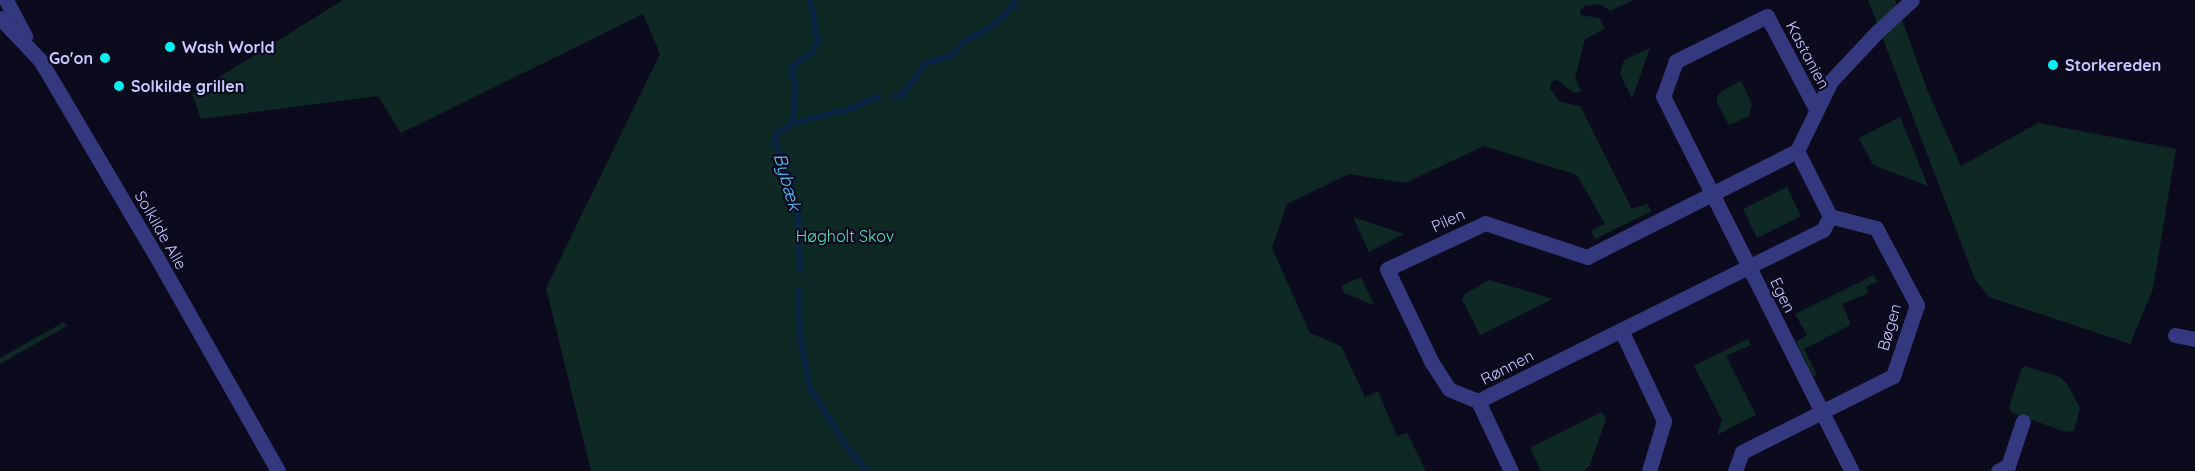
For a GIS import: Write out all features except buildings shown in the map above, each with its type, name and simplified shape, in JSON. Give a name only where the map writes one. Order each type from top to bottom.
[{"type":"street","points":[[6,0],[34,52]]},
{"type":"street","points":[[1816,109],[1831,81],[1877,32],[1912,0]]},
{"type":"street","name":"Kastanien","points":[[1711,194],[1663,96],[1676,61],[1767,16],[1816,109],[1797,150]]},
{"type":"street","name":"Solkilde Alle","points":[[0,18],[34,52],[156,256],[278,471]]},
{"type":"street","points":[[1711,194],[1797,150],[1830,216],[1823,230],[1749,267]]},
{"type":"street","name":"Egen","points":[[1711,194],[1851,471]]},
{"type":"street","name":"Pilen","points":[[1478,401],[1449,389],[1432,363],[1387,269],[1485,223],[1587,257],[1711,194]]},
{"type":"street","name":"Bøgen","points":[[1821,413],[1893,376],[1917,305],[1876,228],[1830,216]]},
{"type":"street","name":"Rønnen","points":[[1511,471],[1478,401],[1749,267]]},
{"type":"street","points":[[1621,330],[1665,421],[1648,471]]},
{"type":"street","points":[[2175,335],[2195,339]]},
{"type":"street","points":[[1735,471],[1742,452],[1821,413]]},
{"type":"street","points":[[1998,471],[2008,466],[2023,422]]},
{"type":"green space","name":"Høgholt Skov","points":[[343,0],[1634,0],[1610,11],[1600,4],[1585,6],[1581,9],[1580,15],[1600,18],[1605,29],[1585,39],[1575,78],[1581,91],[1574,93],[1557,80],[1552,81],[1550,88],[1560,102],[1580,106],[1632,209],[1647,204],[1652,211],[1595,239],[1591,231],[1605,224],[1577,175],[1484,146],[1405,183],[1349,174],[1287,204],[1272,248],[1310,333],[1341,346],[1365,397],[1378,391],[1397,436],[1407,433],[1426,471],[591,471],[546,288],[660,54],[643,14],[401,133],[378,96],[201,119],[192,94]]},
{"type":"green space","points":[[1868,0],[1895,0],[1928,92],[1961,166],[2038,123],[2176,149],[2153,289],[2130,344],[1989,297],[1975,279]]},
{"type":"green space","points":[[1650,48],[1632,99],[1620,74],[1624,60]]},
{"type":"green space","points":[[1741,81],[1752,104],[1749,116],[1729,125],[1717,103],[1717,97],[1722,91]]},
{"type":"green space","points":[[1900,117],[1928,186],[1873,165],[1859,138]]},
{"type":"green space","points":[[1787,187],[1801,216],[1757,238],[1743,209]]},
{"type":"green space","points":[[1353,217],[1404,234],[1369,252]]},
{"type":"green space","points":[[1874,275],[1877,282],[1866,287],[1869,293],[1842,304],[1850,322],[1849,326],[1804,349],[1817,375],[1813,376],[1796,342],[1807,335],[1795,314]]},
{"type":"green space","points":[[1361,277],[1374,305],[1344,293],[1341,286]]},
{"type":"green space","points":[[1489,280],[1552,299],[1480,335],[1462,299],[1465,294]]},
{"type":"green space","points":[[64,322],[67,326],[0,364],[0,358]]},
{"type":"green space","points":[[1748,339],[1751,345],[1726,356],[1756,415],[1717,435],[1722,420],[1694,366]]},
{"type":"green space","points":[[2025,366],[2060,377],[2067,384],[2080,408],[2074,431],[2065,432],[2011,412],[2009,407],[2022,368]]},
{"type":"green space","points":[[1602,412],[1606,419],[1590,465],[1584,471],[1541,471],[1530,448]]},
{"type":"waterway","points":[[793,123],[795,86],[791,68],[812,52],[818,41],[810,0]]},
{"type":"waterway","name":"Bybæk","points":[[894,96],[901,96],[926,63],[951,56],[964,42],[994,25],[1015,4],[1015,0]]},
{"type":"waterway","name":"Bybæk","points":[[800,270],[798,214],[789,175],[774,141],[777,133],[793,123],[850,109],[878,96]]},
{"type":"waterway","name":"Bybæk","points":[[798,290],[800,336],[810,389],[850,451],[866,471]]},
{"type":"place","name":"Wash World","points":[[170,47]]},
{"type":"place","name":"Go'on","points":[[105,58]]},
{"type":"place","name":"Storkereden","points":[[2053,65]]},
{"type":"place","name":"Solkilde grillen","points":[[119,86]]}]
